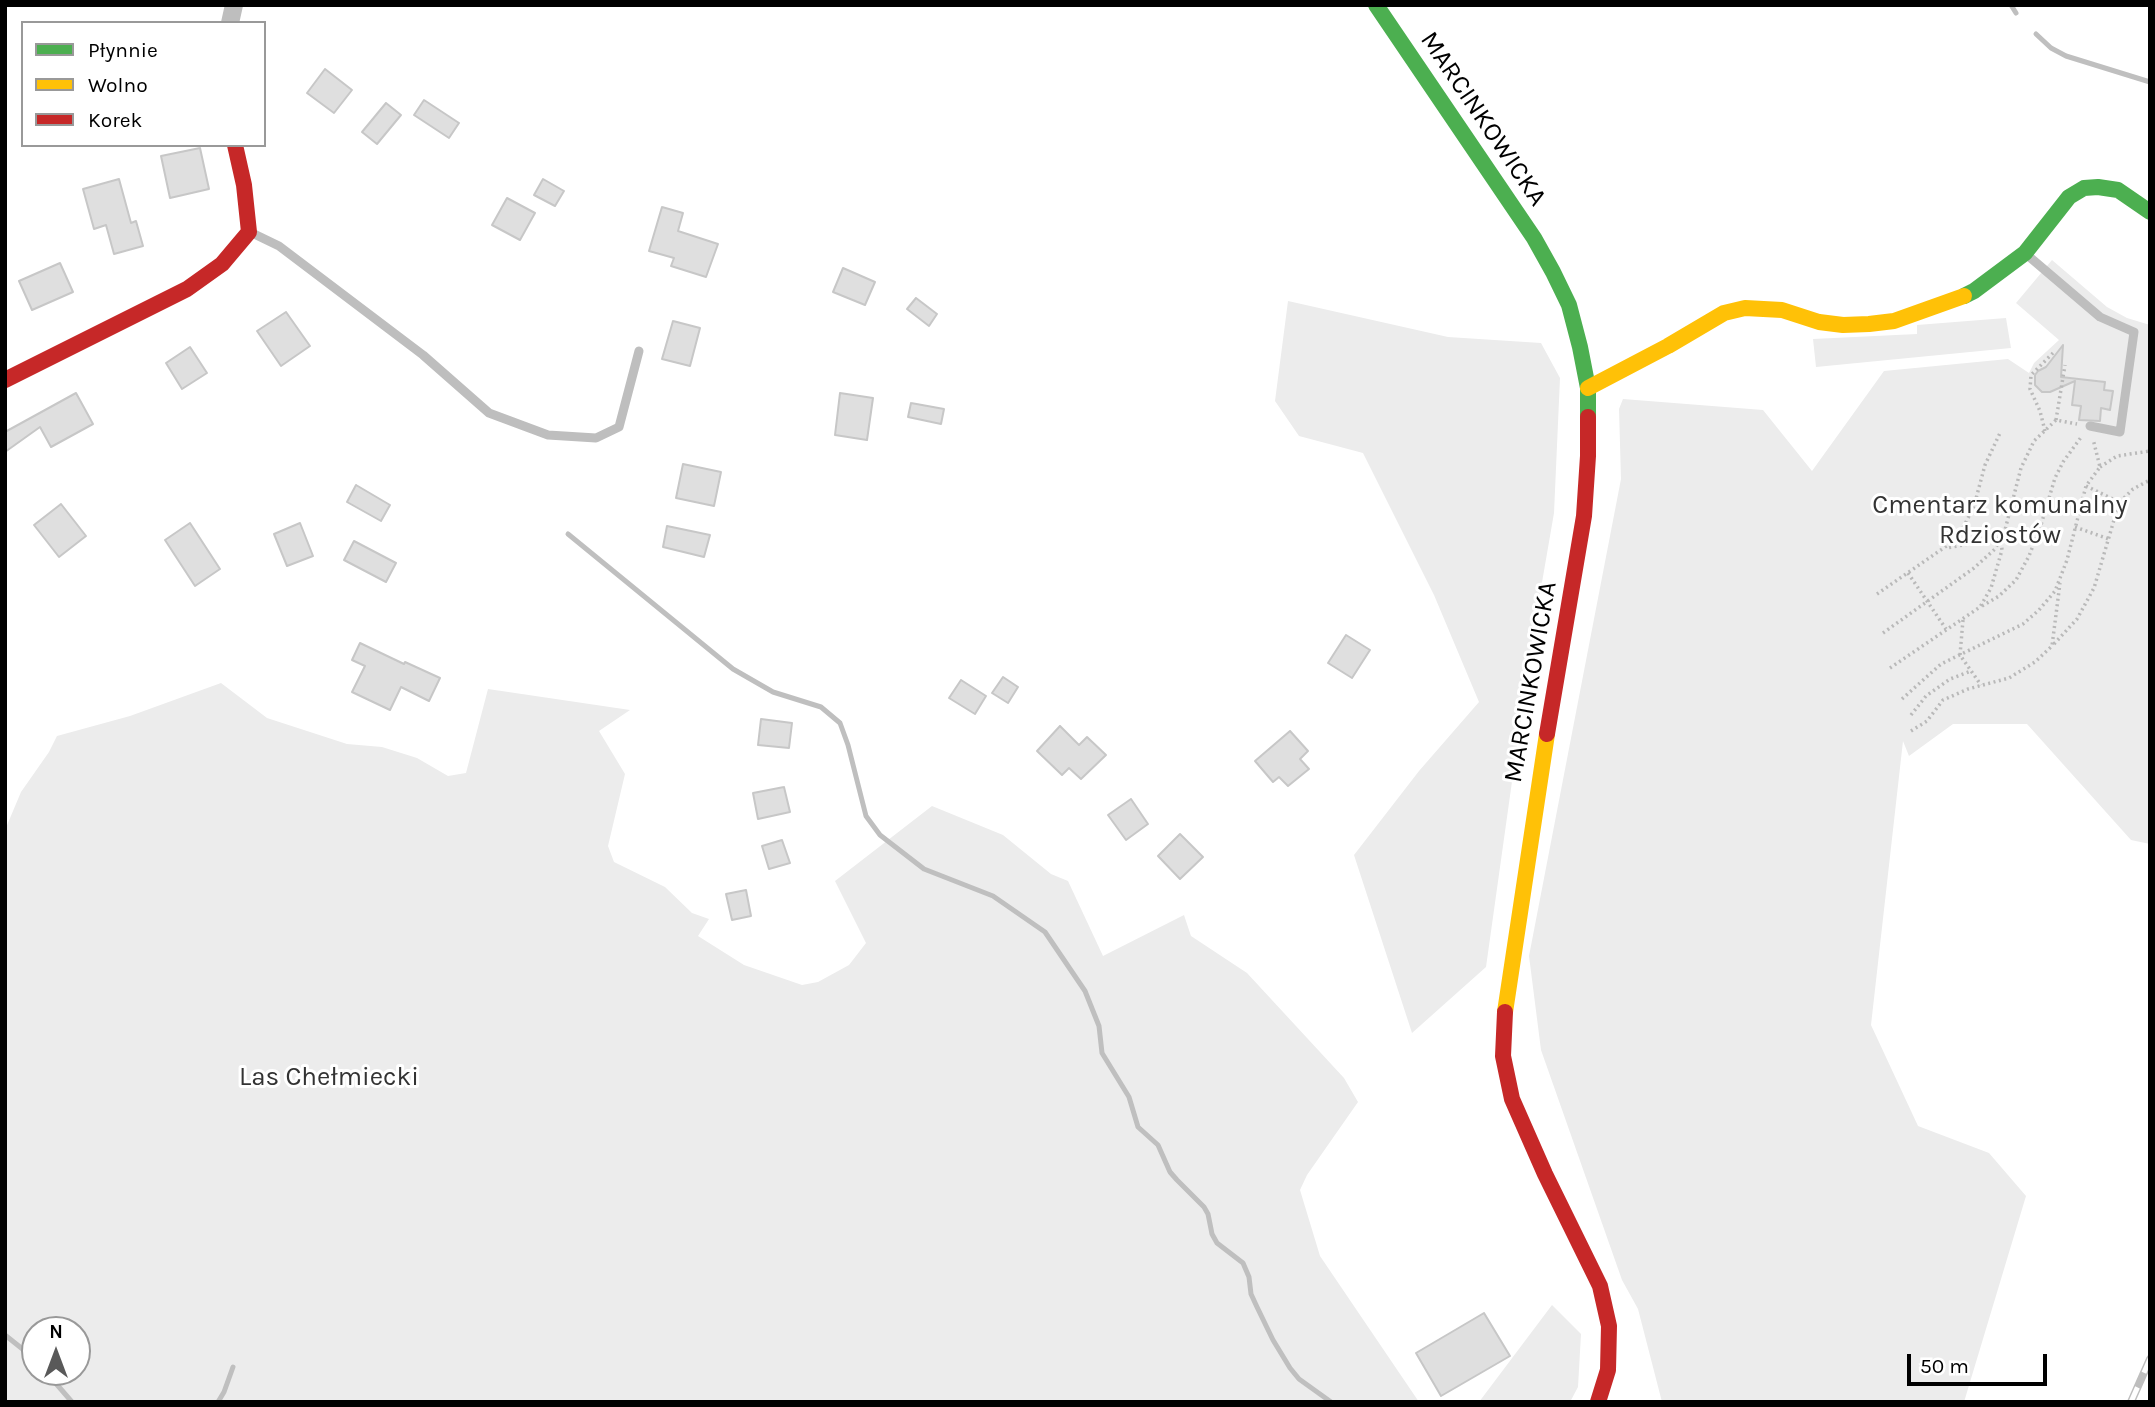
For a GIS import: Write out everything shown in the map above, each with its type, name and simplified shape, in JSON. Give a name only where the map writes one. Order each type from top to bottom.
[{"type":"street","name":"MARCINKOWICKA","points":[[1376,5],[1534,238],[1553,272],[1569,305],[1588,388],[1588,456],[1584,516],[1506,997],[1503,1056],[1511,1099],[1600,1286],[1609,1326],[1608,1370],[1598,1402]]},
{"type":"street","points":[[5,380],[187,289],[222,264],[249,232],[244,185],[235,147]]},
{"type":"street","points":[[1588,388],[1724,313],[1745,308],[1782,310],[1819,322],[1843,325],[1894,321],[1921,313],[1974,290],[2025,253],[2069,197],[2084,188],[2118,190],[2150,212]]},
{"type":"lane","points":[[249,232],[279,246],[423,355],[489,413],[548,435],[596,438],[619,427],[639,351]]},
{"type":"lane","points":[[2025,253],[2100,317],[2133,332],[2120,432],[2090,426]]},
{"type":"path","points":[[2045,431],[2030,389],[2031,375],[2053,354]]},
{"type":"path","points":[[1883,633],[1974,568],[1995,549],[2005,530],[2021,468],[2034,441],[2056,420],[2065,365]]},
{"type":"path","points":[[2056,420],[2090,426]]},
{"type":"path","points":[[2090,426],[2100,467]]},
{"type":"path","points":[[1890,668],[1999,596],[2016,580],[2037,535],[2054,478],[2090,426]]},
{"type":"path","points":[[1877,594],[1958,538],[1974,506],[1985,464],[2000,433]]},
{"type":"path","points":[[1902,699],[1941,664],[2023,624],[2039,610],[2055,591],[2061,576],[2086,486],[2100,467],[2117,456],[2150,452]]},
{"type":"path","points":[[1911,731],[1927,721],[1943,700],[1981,685],[2009,678],[2035,662],[2052,646],[2077,619],[2094,588],[2119,503],[2133,489],[2150,480]]},
{"type":"path","points":[[2086,486],[2119,503]]},
{"type":"path","points":[[2075,527],[2109,539]]},
{"type":"path","points":[[1980,607],[1991,588],[2002,550],[2001,538]]},
{"type":"path","points":[[1944,549],[2001,538]]},
{"type":"path","points":[[1908,573],[1947,630]]},
{"type":"path","points":[[2052,646],[2061,576]]},
{"type":"path","points":[[1963,620],[1959,655],[1981,685]]},
{"type":"path","points":[[1911,715],[1926,696],[1950,679],[1971,671]]},
{"type":"green space","name":"Cmentarz komunalny Rdziostów","points":[[2052,260],[2107,307],[2127,318],[2150,325],[2150,844],[2131,840],[2027,724],[1953,724],[1909,756],[1903,741],[1871,1025],[1918,1126],[1989,1153],[2026,1196],[1964,1402],[1662,1402],[1638,1309],[1622,1280],[1541,1050],[1529,956],[1621,479],[1619,409],[1623,399],[1763,410],[1812,471],[1884,371],[2008,359],[2029,373],[2034,363],[2059,340],[2016,303]]},
{"type":"green space","points":[[1288,301],[1448,337],[1541,343],[1560,378],[1554,513],[1531,646],[1486,967],[1412,1033],[1354,855],[1419,771],[1479,702],[1434,595],[1363,453],[1299,436],[1275,401]]},
{"type":"green space","points":[[2006,318],[2011,348],[1816,367],[1813,339],[1917,334],[1917,325]]},
{"type":"green space","name":"Las Chełmiecki","points":[[221,683],[267,718],[347,744],[382,747],[417,758],[448,776],[466,773],[488,689],[630,710],[599,731],[625,774],[608,846],[614,862],[665,887],[692,913],[709,919],[698,936],[744,965],[802,985],[818,982],[849,965],[866,943],[835,881],[932,806],[1003,835],[1051,874],[1068,881],[1103,956],[1184,915],[1191,936],[1247,973],[1344,1078],[1358,1102],[1307,1175],[1300,1190],[1320,1256],[1419,1402],[5,1402],[5,830],[21,792],[57,736],[130,716]]},
{"type":"green space","points":[[1552,1305],[1581,1334],[1578,1387],[1570,1402],[1479,1402]]},
{"type":"building","points":[[325,69],[352,90],[334,113],[307,93]]},
{"type":"building","points":[[424,100],[459,123],[449,138],[414,115]]},
{"type":"building","points":[[386,103],[401,115],[377,144],[362,132]]},
{"type":"building","points":[[200,148],[209,189],[170,198],[161,156]]},
{"type":"building","points":[[119,179],[131,223],[136,221],[143,246],[114,254],[106,225],[94,229],[83,189]]},
{"type":"building","points":[[543,179],[564,191],[555,206],[534,195]]},
{"type":"building","points":[[507,198],[535,213],[520,240],[492,225]]},
{"type":"building","points":[[662,207],[683,213],[678,231],[718,244],[706,277],[671,266],[674,258],[649,251]]},
{"type":"building","points":[[60,263],[73,292],[32,310],[19,281]]},
{"type":"building","points":[[843,268],[875,282],[865,305],[833,292]]},
{"type":"building","points":[[916,298],[937,314],[929,326],[907,309]]},
{"type":"building","points":[[286,312],[310,346],[281,366],[257,331]]},
{"type":"building","points":[[673,321],[700,328],[690,366],[662,359]]},
{"type":"building","points":[[2063,345],[2061,377],[2105,382],[2104,390],[2113,391],[2110,410],[2101,408],[2100,421],[2079,420],[2081,406],[2072,405],[2075,381],[2050,392],[2042,392],[2035,385],[2035,375],[2046,367]]},
{"type":"building","points":[[190,347],[207,373],[182,389],[166,363]]},
{"type":"building","points":[[76,393],[93,424],[51,447],[40,427],[5,452],[5,432]]},
{"type":"building","points":[[840,393],[873,398],[867,440],[835,435]]},
{"type":"building","points":[[911,403],[944,409],[941,424],[908,417]]},
{"type":"building","points":[[683,464],[721,472],[714,506],[676,498]]},
{"type":"building","points":[[356,485],[390,505],[381,521],[347,502]]},
{"type":"building","points":[[61,504],[86,536],[59,557],[34,525]]},
{"type":"building","points":[[190,523],[220,569],[195,586],[165,540]]},
{"type":"building","points":[[300,523],[313,556],[287,566],[274,534]]},
{"type":"building","points":[[667,526],[710,535],[704,557],[663,547]]},
{"type":"building","points":[[354,541],[396,563],[386,582],[344,560]]},
{"type":"building","points":[[1346,635],[1370,650],[1352,678],[1328,663]]},
{"type":"building","points":[[360,643],[440,678],[429,701],[401,687],[390,710],[352,692],[365,666],[352,660]]},
{"type":"building","points":[[1003,677],[1018,687],[1008,703],[992,693]]},
{"type":"building","points":[[961,680],[986,696],[975,714],[949,698]]},
{"type":"building","points":[[761,719],[792,723],[789,748],[758,745]]},
{"type":"building","points":[[1060,726],[1079,745],[1087,737],[1106,755],[1081,779],[1069,768],[1062,775],[1037,751]]},
{"type":"building","points":[[1290,731],[1308,751],[1300,759],[1309,769],[1288,786],[1279,777],[1273,782],[1255,761]]},
{"type":"building","points":[[784,787],[790,812],[758,819],[753,793]]},
{"type":"building","points":[[1131,799],[1148,824],[1126,840],[1108,815]]},
{"type":"building","points":[[1180,834],[1203,857],[1180,879],[1158,856]]},
{"type":"building","points":[[782,840],[790,863],[769,869],[762,846]]},
{"type":"building","points":[[746,890],[751,916],[732,920],[726,894]]},
{"type":"building","points":[[1484,1313],[1510,1356],[1441,1396],[1416,1353]]},
{"type":"waterway","points":[[2011,5],[2016,13]]},
{"type":"waterway","points":[[2036,34],[2051,48],[2066,56],[2150,82]]},
{"type":"waterway","points":[[568,534],[733,669],[773,692],[821,707],[840,723],[866,816],[880,835],[924,869],[993,896],[1045,932],[1085,991],[1099,1026],[1102,1053],[1129,1097],[1138,1127],[1158,1145],[1170,1172],[1204,1207],[1217,1243],[1243,1263],[1249,1277],[1251,1294],[1290,1368],[1299,1379],[1331,1402]]},
{"type":"waterway","points":[[5,1335],[21,1348]]},
{"type":"waterway","points":[[218,1402],[233,1367]]},
{"type":"waterway","points":[[58,1386],[72,1402]]},
{"type":"railway","points":[[2131,1402],[2150,1359]]},
{"type":"traffic: fast","points":[[1376,5],[1534,238],[1553,272],[1569,305],[1580,347],[1588,388],[1588,417]]},
{"type":"traffic: fast","points":[[1964,296],[2025,253],[2069,197],[2084,188],[2118,190],[2150,212]]},
{"type":"traffic: slow","points":[[1588,388],[1724,313],[1745,308],[1782,310],[1819,322],[1869,324],[1894,321],[1964,296]]},
{"type":"traffic: slow","points":[[1505,1012],[1547,734]]},
{"type":"traffic: jam","points":[[5,380],[187,289],[222,264],[249,232],[244,185],[235,147]]},
{"type":"traffic: jam","points":[[1547,734],[1584,516],[1588,417]]},
{"type":"traffic: jam","points":[[1505,1012],[1503,1056],[1512,1099],[1600,1286],[1609,1326],[1608,1370],[1598,1402]]}]
